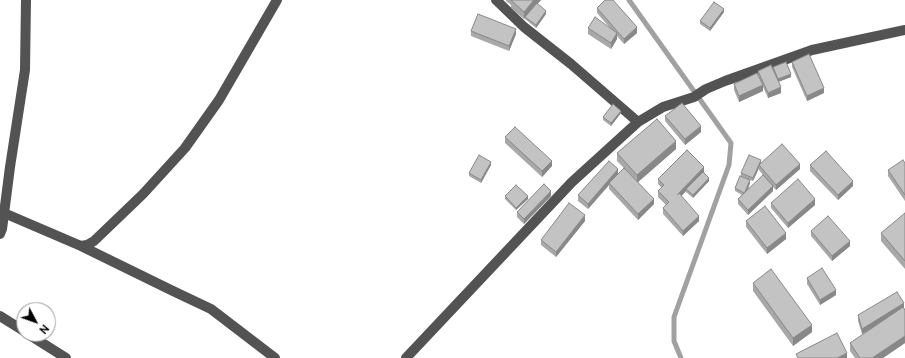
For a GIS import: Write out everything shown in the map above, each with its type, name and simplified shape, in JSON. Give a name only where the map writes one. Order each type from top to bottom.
[{"type":"street","points":[[0,234],[2,229],[25,70],[26,0]]},
{"type":"street","points":[[81,246],[87,246],[94,241],[142,194],[185,148],[219,100],[277,0]]},
{"type":"street","points":[[496,0],[524,27],[638,122]]},
{"type":"street","points":[[406,358],[572,182],[638,122],[663,107],[694,97],[706,89],[812,50],[905,30]]},
{"type":"street","points":[[4,213],[81,246],[173,292],[211,309],[275,358]]},
{"type":"street","points":[[0,316],[16,326]]},
{"type":"street","points":[[41,342],[66,358]]},
{"type":"building","points":[[511,0],[534,0],[524,12]]},
{"type":"building","points":[[605,0],[613,0],[637,27],[624,39],[597,8]]},
{"type":"building","points":[[714,2],[724,9],[710,28],[700,21]]},
{"type":"building","points":[[537,3],[546,11],[536,25],[525,17]]},
{"type":"building","points":[[478,14],[516,29],[509,46],[471,31]]},
{"type":"building","points":[[595,17],[617,33],[611,43],[588,28]]},
{"type":"building","points":[[809,54],[824,88],[807,96],[792,62]]},
{"type":"building","points":[[786,62],[791,74],[778,79],[773,67]]},
{"type":"building","points":[[771,65],[781,87],[768,93],[758,71]]},
{"type":"building","points":[[757,73],[763,85],[739,96],[734,84]]},
{"type":"building","points":[[682,103],[701,126],[685,139],[665,116]]},
{"type":"building","points":[[613,104],[621,111],[611,123],[603,117]]},
{"type":"building","points":[[657,119],[676,141],[637,175],[617,153]]},
{"type":"building","points":[[515,127],[552,161],[542,171],[505,137]]},
{"type":"building","points":[[782,144],[800,164],[776,185],[759,165]]},
{"type":"building","points":[[687,150],[704,167],[677,195],[679,193],[699,216],[683,231],[663,208],[669,202],[658,191],[664,185],[658,179]]},
{"type":"building","points":[[826,151],[853,181],[838,195],[810,165]]},
{"type":"building","points":[[479,155],[491,162],[481,180],[469,173]]},
{"type":"building","points":[[749,155],[761,160],[753,178],[741,173]]},
{"type":"building","points":[[903,160],[905,163],[905,195],[888,170]]},
{"type":"building","points":[[609,161],[618,169],[588,204],[578,195]]},
{"type":"building","points":[[624,168],[654,199],[638,214],[609,183]]},
{"type":"building","points":[[703,172],[709,178],[693,195],[686,189]]},
{"type":"building","points":[[763,175],[773,186],[748,210],[738,199]]},
{"type":"building","points":[[740,176],[750,180],[744,193],[735,188]]},
{"type":"building","points":[[798,179],[815,199],[788,223],[771,203]]},
{"type":"building","points":[[544,184],[551,191],[524,219],[517,212]]},
{"type":"building","points":[[516,185],[528,196],[516,208],[505,196]]},
{"type":"building","points":[[569,203],[585,215],[556,252],[541,240]]},
{"type":"building","points":[[765,206],[786,233],[767,248],[746,221]]},
{"type":"building","points":[[905,213],[905,261],[881,233]]},
{"type":"building","points":[[828,216],[850,241],[832,256],[811,231]]},
{"type":"building","points":[[822,268],[836,290],[820,300],[807,278]]},
{"type":"building","points":[[771,269],[812,325],[793,338],[753,283]]},
{"type":"building","points":[[897,292],[904,303],[862,329],[858,315]]},
{"type":"building","points":[[903,307],[905,310],[905,336],[872,358],[860,358],[850,343]]},
{"type":"building","points":[[837,333],[847,353],[837,358],[798,358],[796,354]]},
{"type":"waterway","points":[[629,0],[731,143],[729,165],[674,317],[674,341],[681,358]]}]
